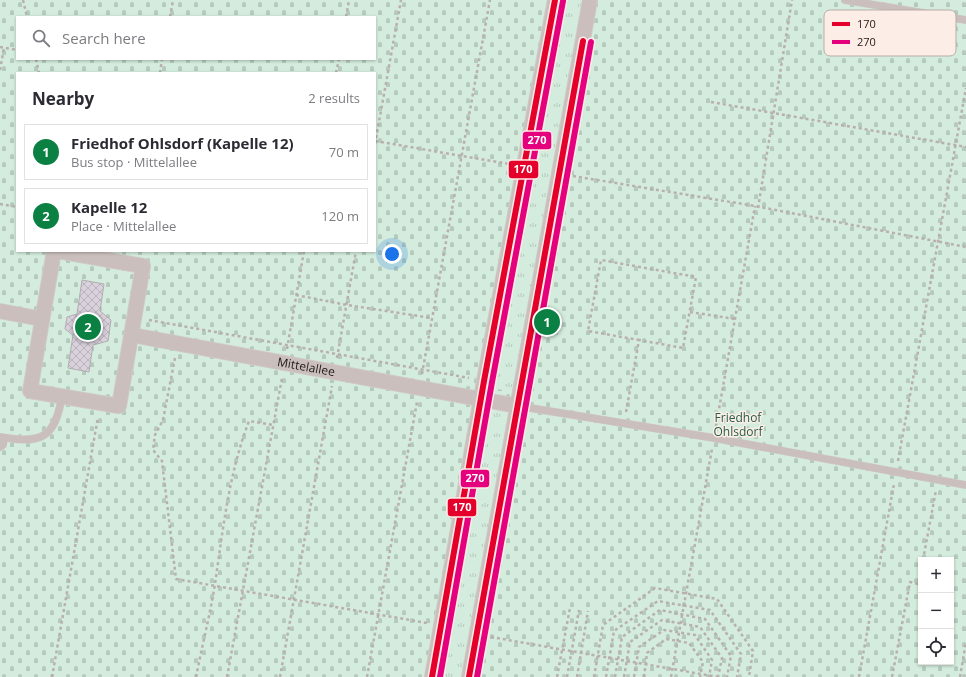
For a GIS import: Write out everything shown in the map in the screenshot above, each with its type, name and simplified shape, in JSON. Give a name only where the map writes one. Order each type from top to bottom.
[{"type":"street","points":[[432,677],[484,381],[555,0]]},
{"type":"street","points":[[469,677],[590,0]]},
{"type":"street","points":[[54,252],[30,391],[119,406],[144,266],[64,252]]},
{"type":"street","points":[[0,311],[42,319]]},
{"type":"street","name":"Mittelallee","points":[[132,334],[420,386],[518,406]]},
{"type":"lane","points":[[844,0],[905,10]]},
{"type":"lane","points":[[956,18],[966,20]]},
{"type":"lane","points":[[0,447],[3,444],[2,438],[21,441],[34,440],[45,434],[54,426],[59,414],[62,396]]},
{"type":"lane","points":[[518,406],[714,438],[966,485]]},
{"type":"path","points":[[23,0],[27,16]]},
{"type":"path","points":[[170,16],[173,0]]},
{"type":"path","points":[[346,16],[349,0]]},
{"type":"path","points":[[376,137],[401,0]]},
{"type":"path","points":[[367,677],[490,0]]},
{"type":"path","points":[[758,208],[792,0]]},
{"type":"path","points":[[0,47],[16,50]]},
{"type":"path","points":[[0,70],[4,48]]},
{"type":"path","points":[[36,60],[38,72]]},
{"type":"path","points":[[160,72],[162,60]]},
{"type":"path","points":[[336,72],[339,60]]},
{"type":"path","points":[[859,677],[966,88]]},
{"type":"path","points":[[711,102],[966,147]]},
{"type":"path","points":[[376,142],[524,167]]},
{"type":"path","points":[[559,174],[755,206],[758,208],[966,247]]},
{"type":"path","points":[[0,204],[16,207]]},
{"type":"path","points":[[671,677],[755,206]]},
{"type":"path","points":[[227,677],[304,252]]},
{"type":"path","points":[[280,677],[356,252]]},
{"type":"path","points":[[601,260],[696,277],[683,348],[639,340],[588,332],[601,260]]},
{"type":"path","points":[[296,295],[347,305],[432,318]]},
{"type":"path","points":[[690,312],[735,319]]},
{"type":"path","points":[[135,318],[484,381]]},
{"type":"path","points":[[624,423],[639,340]]},
{"type":"path","points":[[177,342],[163,420],[155,435],[153,450],[162,460],[176,579],[441,626]]},
{"type":"path","points":[[52,677],[101,403]]},
{"type":"path","points":[[196,677],[214,586],[227,501],[238,450],[249,421],[273,425]]},
{"type":"path","points":[[924,557],[938,480]]},
{"type":"path","points":[[892,677],[910,582],[918,584]]},
{"type":"path","points":[[594,677],[603,624],[655,588],[717,599],[753,651],[749,677]]},
{"type":"path","points":[[606,677],[614,632],[658,601],[710,610],[741,654],[737,677]]},
{"type":"path","points":[[557,677],[570,608]]},
{"type":"path","points":[[567,677],[579,610]]},
{"type":"path","points":[[615,677],[622,637],[660,610],[705,618],[731,656],[727,677]]},
{"type":"path","points":[[577,677],[588,612]]},
{"type":"path","points":[[477,634],[609,658],[618,659],[627,661],[636,662],[700,675],[718,677],[722,658],[700,627],[662,620],[630,642],[627,661],[624,677]]},
{"type":"path","points":[[634,677],[639,647],[664,630],[694,635],[712,660],[709,676]]},
{"type":"path","points":[[644,677],[647,653],[666,639],[689,643],[702,662],[700,675]]},
{"type":"path","points":[[960,677],[966,642]]},
{"type":"green space","name":"Friedhof Ohlsdorf","points":[[0,0],[563,0],[493,388],[513,392],[584,0],[966,0],[966,677],[462,677],[510,412],[490,408],[440,677],[0,677]]},
{"type":"green space","points":[[563,0],[584,0],[513,392],[493,389]]},
{"type":"green space","points":[[489,408],[510,412],[462,677],[440,677]]},
{"type":"building","points":[[82,280],[104,284],[100,311],[111,320],[108,341],[93,345],[89,372],[68,368],[73,335],[65,329],[67,317],[77,314]]},
{"type":"transit line","name":"170","points":[[432,677],[484,381],[555,0]]},
{"type":"transit line","name":"270","points":[[440,677],[492,382],[563,1]]},
{"type":"transit line","name":"170","points":[[469,677],[583,41]]},
{"type":"transit line","name":"270","points":[[477,677],[591,42]]},
{"type":"place","name":"Friedhof Ohlsdorf (Kapelle 12)","points":[[547,322]]},
{"type":"place","name":"Kapelle 12","points":[[88,327]]}]
